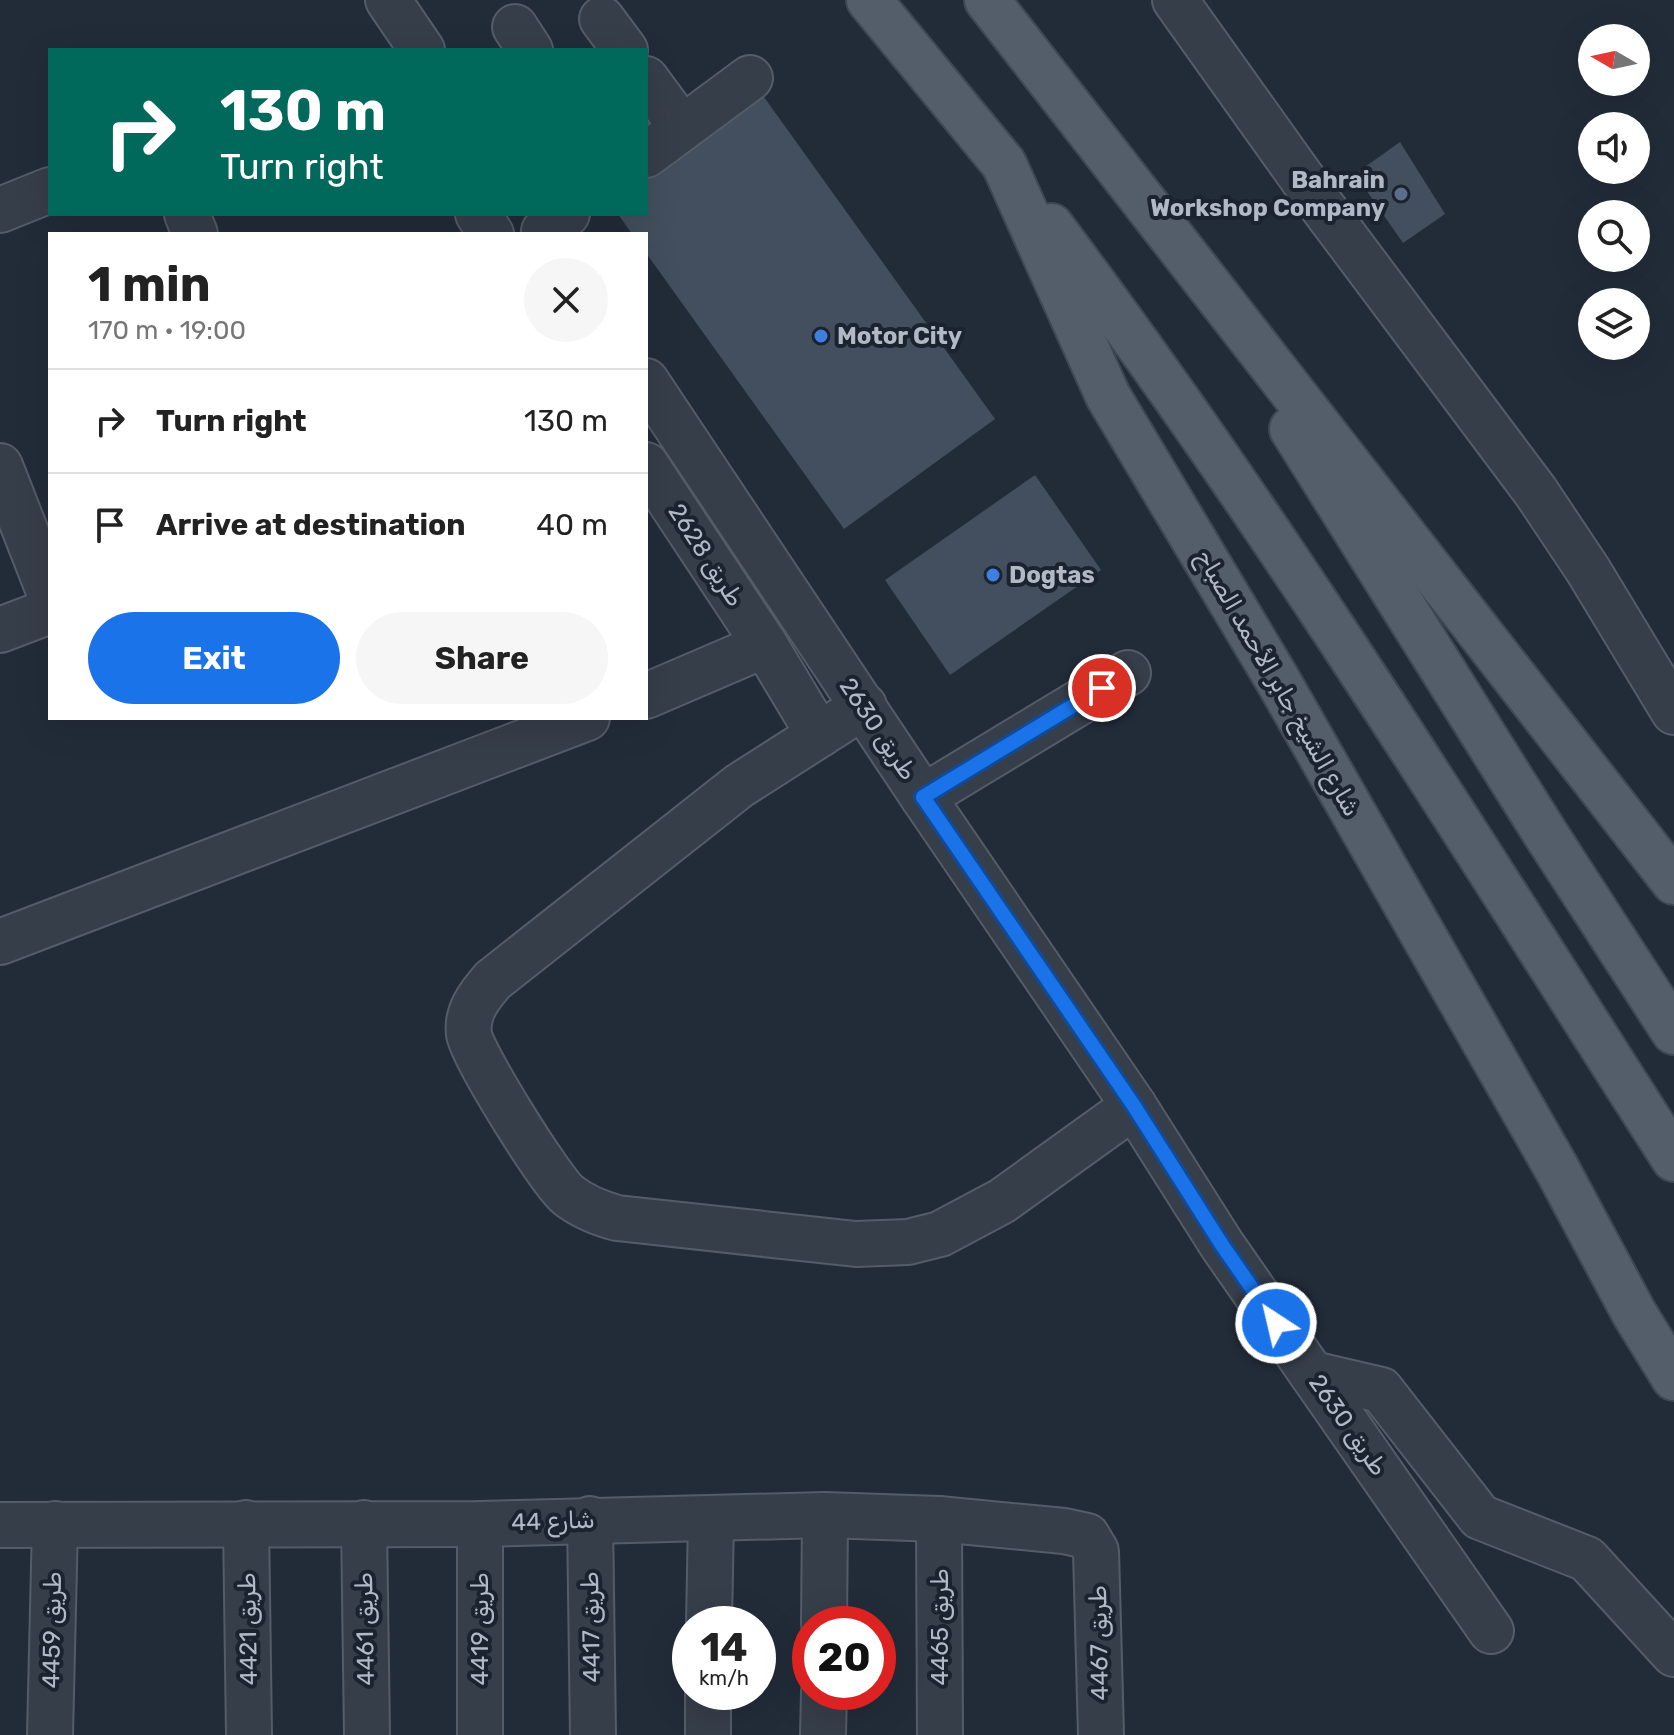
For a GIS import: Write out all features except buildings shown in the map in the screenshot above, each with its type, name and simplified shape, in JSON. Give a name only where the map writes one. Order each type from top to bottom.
[{"type":"main road","name":"شارع الشيخ جابر الأحمد الصباح","points":[[869,0],[1004,164],[1108,396],[1277,679],[1557,1169],[1634,1313],[1674,1378]]},
{"type":"main road","points":[[987,0],[1674,882]]},
{"type":"main road","points":[[1004,164],[1140,346],[1309,591],[1674,1159]]},
{"type":"main road","points":[[1158,216],[1545,833],[1674,1032]]},
{"type":"street","points":[[388,0],[421,48]]},
{"type":"street","points":[[1191,5],[1324,209],[1536,492],[1674,712]]},
{"type":"street","points":[[648,154],[750,78]]},
{"type":"street","points":[[648,82],[682,128]]},
{"type":"street","points":[[0,210],[48,191]]},
{"type":"street","name":"طريق 2630","points":[[648,384],[923,797],[1134,1106],[1222,1245],[1491,1631]]},
{"type":"street","points":[[0,466],[48,589]]},
{"type":"street","name":"طريق 2628","points":[[648,468],[765,645],[819,735]]},
{"type":"street","points":[[0,630],[48,612]]},
{"type":"street","points":[[648,695],[765,645]]},
{"type":"street","points":[[923,797],[1128,673]]},
{"type":"street","points":[[864,706],[739,786],[493,980],[479,996],[470,1014],[469,1035],[546,1168],[567,1194],[592,1211],[617,1218],[856,1244],[908,1242],[940,1234],[1002,1201],[1134,1106]]},
{"type":"street","points":[[0,942],[582,720]]},
{"type":"street","points":[[1312,1374],[1381,1390],[1480,1517],[1587,1559],[1674,1654]]},
{"type":"street","points":[[824,1606],[825,1515]]},
{"type":"street","name":"شارع 44","points":[[0,1525],[480,1524],[825,1515],[939,1519],[1064,1531],[1087,1536],[1096,1551]]},
{"type":"street","name":"طريق 4417","points":[[590,1519],[593,1735]]},
{"type":"street","name":"طريق 4465","points":[[939,1519],[940,1735]]},
{"type":"street","points":[[709,1606],[711,1520]]},
{"type":"street","name":"طريق 4421","points":[[246,1523],[249,1735]]},
{"type":"street","name":"طريق 4461","points":[[364,1523],[367,1735]]},
{"type":"street","name":"طريق 4459","points":[[50,1735],[55,1524]]},
{"type":"street","name":"طريق 4419","points":[[480,1524],[480,1735]]},
{"type":"street","name":"طريق 4467","points":[[1096,1551],[1101,1735]]},
{"type":"street","points":[[708,1710],[708,1735]]},
{"type":"street","points":[[823,1735],[824,1710]]},
{"type":"place","name":"Bahrain Workshop Company","points":[[1401,194]]},
{"type":"place","name":"Motor City","points":[[821,336]]},
{"type":"place","name":"Dogtas","points":[[993,575]]},
{"type":"route","points":[[1102,688],[923,797],[1134,1106],[1222,1245],[1276,1323]]}]
